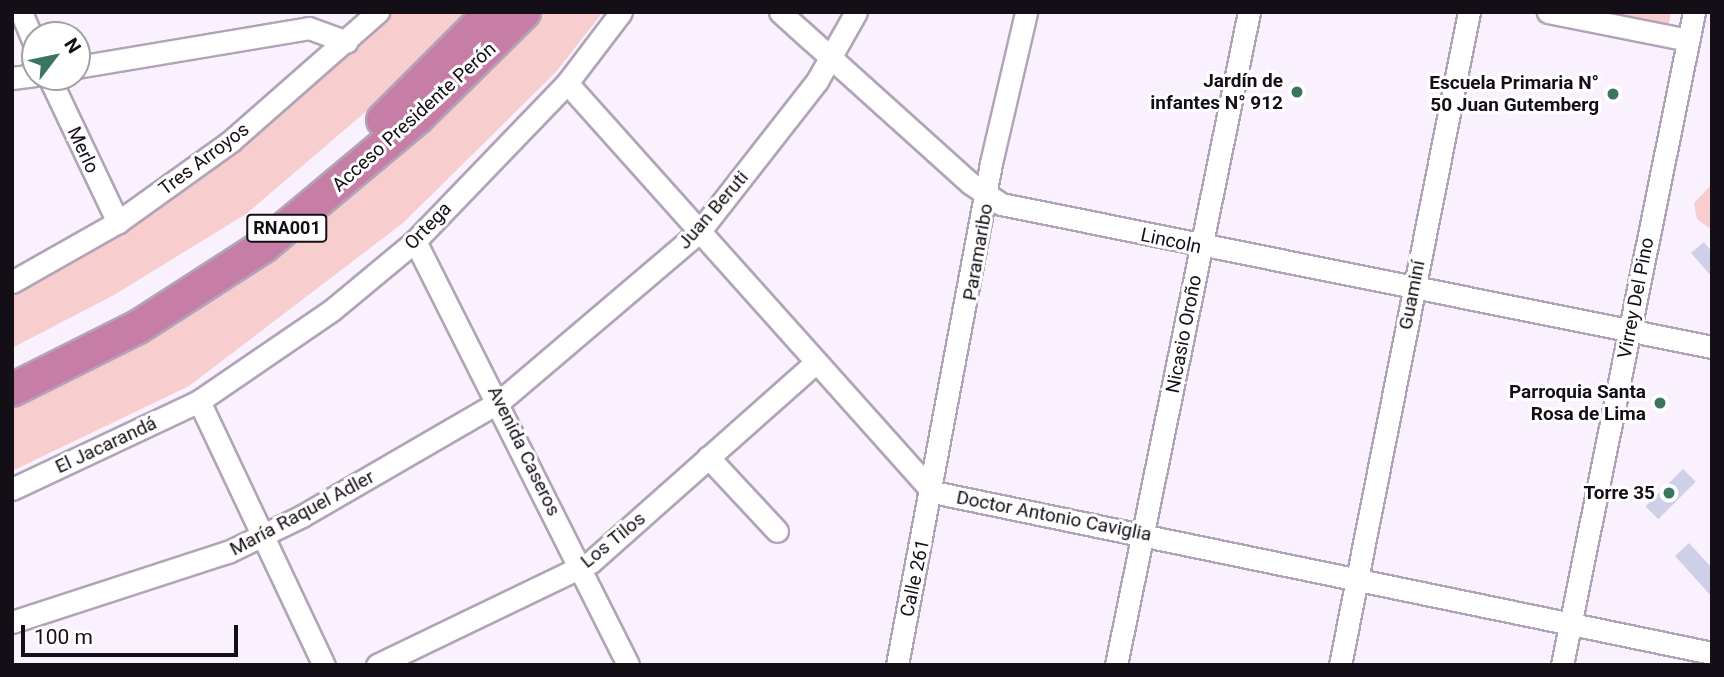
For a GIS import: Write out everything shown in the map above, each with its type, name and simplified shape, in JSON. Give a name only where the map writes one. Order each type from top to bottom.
[{"type":"highway","name":"Acceso Presidente Perón","points":[[12,370],[129,311],[248,231],[359,143],[491,12]]},
{"type":"highway","name":"Acceso Presidente Perón","points":[[12,390],[138,327],[265,245],[417,118],[524,12]]},
{"type":"street","name":"Tres Arroyos","points":[[12,282],[118,222],[231,141],[348,42],[378,12]]},
{"type":"street","name":"Ortega","points":[[199,401],[307,329],[415,241],[567,83],[621,12]]},
{"type":"street","name":"Lincoln","points":[[780,12],[988,198],[1022,210],[1414,286],[1629,334],[1712,347]]},
{"type":"street","name":"Juan Beruti","points":[[499,402],[699,232],[832,60],[856,12]]},
{"type":"street","name":"Paramaribo","points":[[933,492],[988,198],[990,163],[1026,12]]},
{"type":"street","name":"Nicasio Oroño","points":[[1116,665],[1249,12]]},
{"type":"street","name":"Guaminí","points":[[1340,665],[1469,12]]},
{"type":"street","points":[[1548,12],[1689,40]]},
{"type":"street","name":"Virrey Del Pino","points":[[1562,665],[1694,12]]},
{"type":"street","points":[[91,65],[309,28],[348,42]]},
{"type":"street","name":"Doctor Antonio Caviglia","points":[[567,83],[814,364],[933,492],[1144,533],[1570,626],[1712,653]]},
{"type":"street","name":"Merlo","points":[[55,91],[118,222]]},
{"type":"street","name":"Avenida Caseros","points":[[415,241],[499,402],[628,665]]},
{"type":"street","name":"Los Tilos","points":[[377,665],[582,568],[814,364]]},
{"type":"street","points":[[199,401],[324,665]]},
{"type":"street","name":"El Jacarandá","points":[[12,489],[199,401]]},
{"type":"street","name":"María Raquel Adler","points":[[12,622],[212,558],[263,536],[499,402]]},
{"type":"street","points":[[708,457],[777,531]]},
{"type":"street","name":"Calle 261","points":[[897,665],[933,492]]},
{"type":"shaded area","points":[[394,12],[465,12],[418,67],[246,214],[114,295],[12,348],[12,291],[116,237],[238,149]]},
{"type":"shaded area","points":[[540,12],[603,12],[556,72],[403,223],[189,386],[12,471],[12,409],[161,333],[365,185],[504,55]]},
{"type":"shaded area","points":[[1593,12],[1671,12],[1668,28]]},
{"type":"shaded area","points":[[1712,184],[1712,230],[1697,219],[1694,203]]},
{"type":"building","points":[[1704,242],[1712,252],[1712,277],[1691,253]]},
{"type":"building","name":"Torre 35","points":[[1683,469],[1696,482],[1658,519],[1646,506]]},
{"type":"building","points":[[1689,543],[1712,568],[1712,597],[1675,556]]},
{"type":"place","name":"Jardín de infantes N° 912","points":[[1297,92]]},
{"type":"place","name":"Escuela Primaria N° 50 Juan Gutemberg","points":[[1613,94]]},
{"type":"place","name":"Parroquia Santa Rosa de Lima","points":[[1660,403]]},
{"type":"place","name":"Torre 35","points":[[1669,493]]}]
